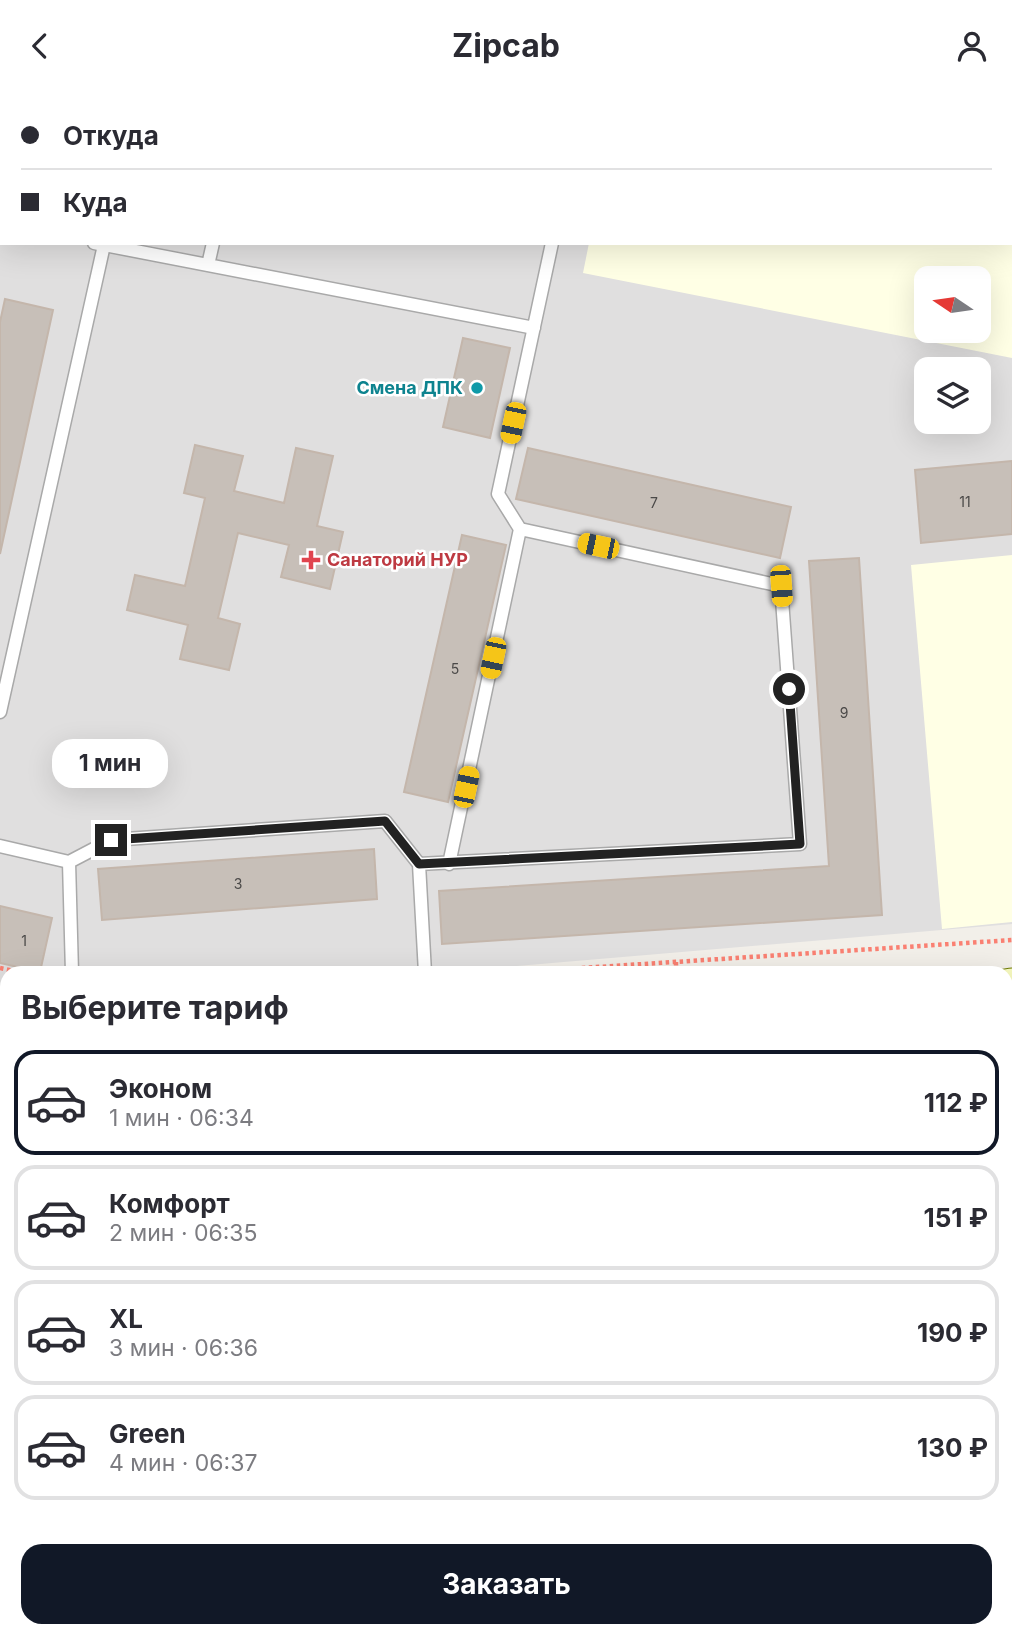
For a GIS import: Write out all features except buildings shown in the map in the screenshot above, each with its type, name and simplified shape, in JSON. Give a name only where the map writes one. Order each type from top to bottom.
[{"type":"lane","points":[[0,712],[99,245]]},
{"type":"lane","points":[[104,245],[534,328]]},
{"type":"lane","points":[[208,265],[213,245]]},
{"type":"lane","points":[[449,864],[520,529],[498,494],[552,245]]},
{"type":"lane","points":[[419,864],[800,844],[781,586],[520,529]]},
{"type":"lane","points":[[0,846],[69,862],[111,840],[385,821],[419,864],[425,966]]},
{"type":"lane","points":[[69,862],[72,966]]},
{"type":"path","points":[[614,966],[1012,940]]},
{"type":"path","points":[[676,962],[676,966]]},
{"type":"shaded area","points":[[0,245],[1012,245],[1012,924],[516,966],[0,966]]},
{"type":"shaded area","points":[[589,245],[1012,245],[1012,358],[936,343],[991,343],[991,266],[914,266],[914,339],[583,273]]},
{"type":"shaded area","points":[[1012,555],[1012,922],[942,929],[911,565]]},
{"type":"place","name":"Смена ДПК","points":[[477,388]]},
{"type":"place","name":"Санаторий НУР","points":[[311,560]]},
{"type":"route","points":[[111,840],[385,821],[419,864],[499,862],[800,844],[789,689]]}]
